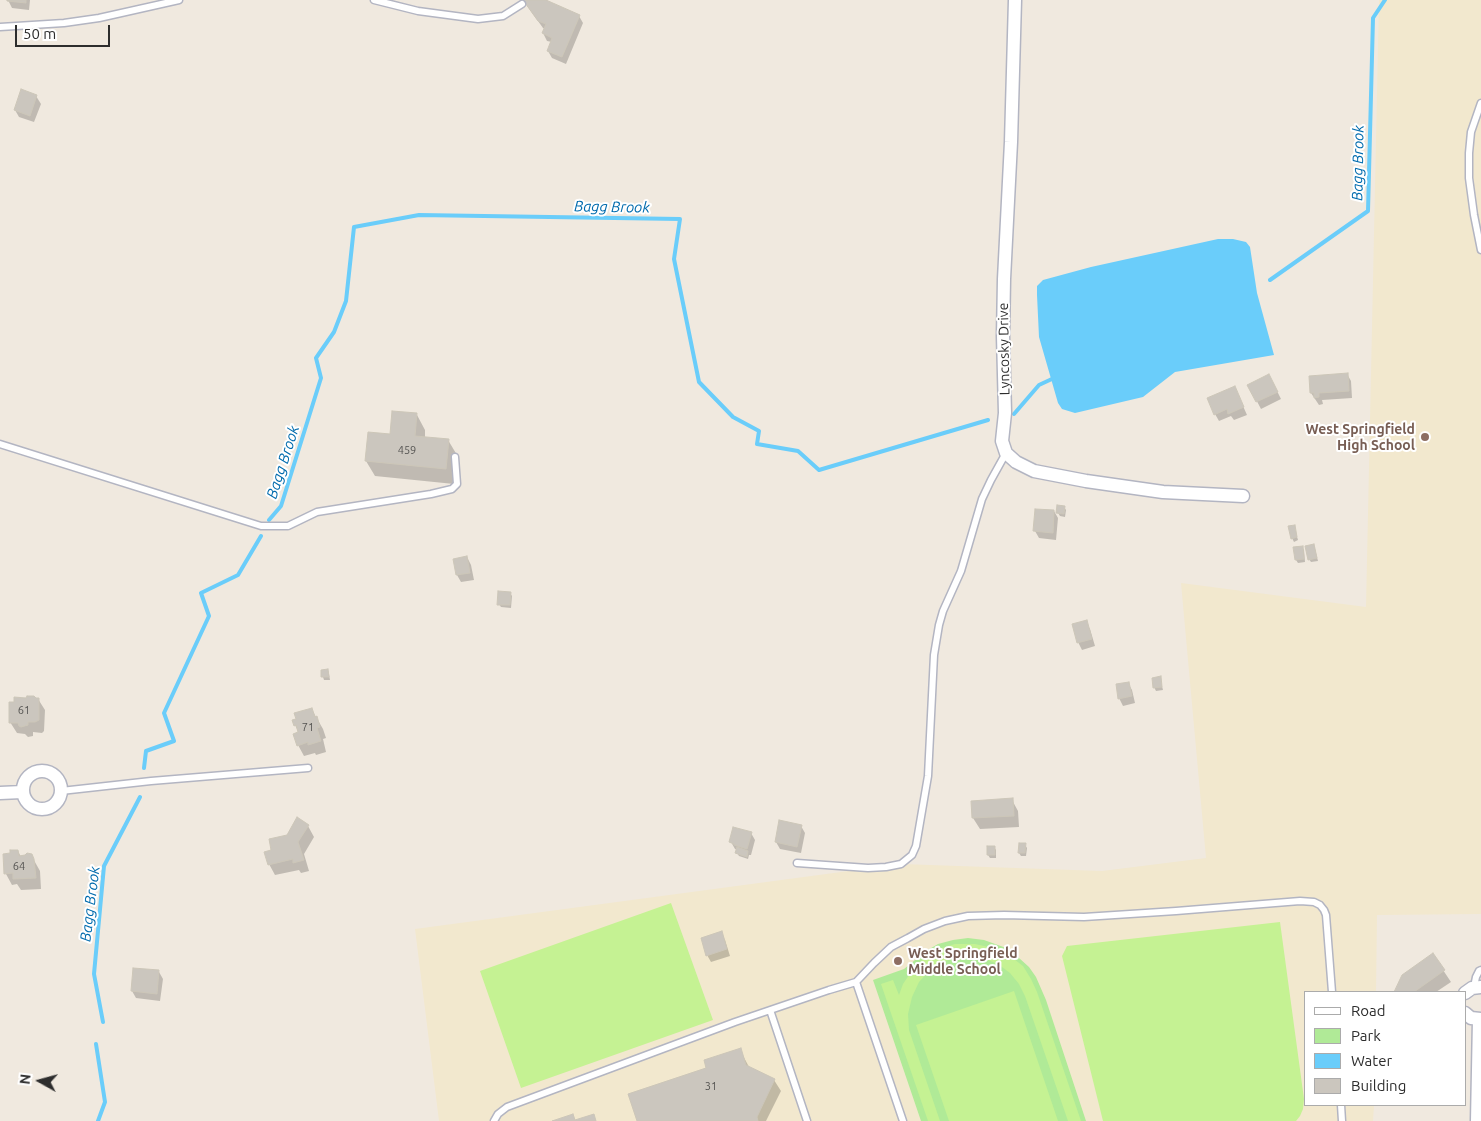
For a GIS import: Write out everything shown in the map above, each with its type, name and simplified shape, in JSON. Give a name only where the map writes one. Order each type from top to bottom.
[{"type":"street","name":"Lyncosky Drive","points":[[1006,453],[1002,441],[1005,413],[1003,353],[1004,279],[1011,142],[1015,0]]},
{"type":"street","points":[[1006,453],[1016,462],[1034,471],[1086,481],[1164,492],[1243,496]]},
{"type":"street","points":[[41,771],[56,776],[61,791],[60,797],[54,805],[42,810],[33,808],[28,804],[22,792],[27,777],[32,773],[41,771]]},
{"type":"street","points":[[0,793],[22,792]]},
{"type":"street","points":[[1466,1014],[1468,1017],[1480,1019],[1477,1121]]},
{"type":"lane","points":[[0,27],[64,23],[99,18],[179,0]]},
{"type":"lane","points":[[374,0],[418,11],[478,19],[502,16],[522,4]]},
{"type":"lane","points":[[1481,103],[1471,132],[1469,153],[1469,178],[1481,250]]},
{"type":"lane","points":[[0,444],[261,526],[288,526],[318,512],[452,489],[457,484],[455,457]]},
{"type":"lane","points":[[797,863],[868,868],[886,867],[900,864],[912,855],[916,846],[928,776],[934,654],[939,626],[946,604],[961,571],[982,500],[1006,453]]},
{"type":"lane","points":[[61,791],[151,781],[308,768]]},
{"type":"lane","points":[[494,1121],[498,1114],[507,1107],[770,1010],[856,982],[891,948],[945,921],[968,916],[1084,917],[1300,901],[1314,902],[1320,905],[1326,915],[1332,991]]},
{"type":"lane","points":[[1473,989],[1476,977],[1481,970]]},
{"type":"lane","points":[[856,982],[903,1121]]},
{"type":"lane","points":[[770,1010],[807,1121]]},
{"type":"lane","points":[[1341,1106],[1342,1121]]},
{"type":"shaded area","name":"West Springfield Middle School","points":[[1379,0],[1481,0],[1481,914],[1377,915],[1376,991],[1304,991],[1304,1106],[1374,1106],[1373,1121],[439,1121],[415,929],[901,864],[1102,871],[1206,858],[1181,583],[1366,607]]},
{"type":"green space","points":[[671,903],[713,1020],[521,1088],[480,971]]},
{"type":"green space","points":[[1280,922],[1304,1099],[1303,1109],[1296,1121],[1103,1121],[1062,956],[1067,946]]},
{"type":"green space","points":[[968,938],[984,940],[1009,949],[1029,967],[1036,977],[1046,1000],[1086,1121],[921,1121],[873,980],[904,969],[938,944]]},
{"type":"green space","points":[[955,944],[975,944],[993,948],[1010,956],[1023,966],[1037,992],[1081,1121],[1068,1121],[1025,996],[1019,984],[1010,973],[998,964],[980,957],[962,956],[945,961],[932,968],[919,982],[912,997],[908,1014],[909,1030],[940,1121],[928,1121],[881,984],[893,980],[899,995],[909,975],[923,959],[939,949]]},
{"type":"green space","points":[[1014,991],[1058,1121],[949,1121],[916,1025]]},
{"type":"water","points":[[1218,239],[1233,239],[1246,242],[1250,247],[1257,293],[1274,355],[1175,372],[1143,397],[1075,413],[1062,409],[1058,403],[1039,337],[1037,286],[1043,280],[1091,267]]},
{"type":"building","points":[[26,0],[26,3],[7,1]]},
{"type":"building","points":[[523,0],[546,0],[580,15],[562,57],[547,51],[552,38],[542,33],[546,24],[538,21]]},
{"type":"building","points":[[21,89],[37,95],[30,116],[14,110]]},
{"type":"building","points":[[1348,373],[1349,391],[1319,393],[1319,397],[1314,398],[1314,393],[1310,393],[1309,376]]},
{"type":"building","points":[[1269,374],[1278,392],[1256,402],[1247,385]]},
{"type":"building","points":[[1235,386],[1244,407],[1228,414],[1227,409],[1214,415],[1207,398]]},
{"type":"building","points":[[392,411],[417,413],[415,436],[449,439],[446,469],[365,461],[368,432],[390,434]]},
{"type":"building","points":[[1057,505],[1065,506],[1064,514],[1056,513]]},
{"type":"building","points":[[1035,509],[1054,510],[1053,533],[1033,531]]},
{"type":"building","points":[[1295,525],[1297,537],[1291,539],[1288,526]]},
{"type":"building","points":[[1314,544],[1317,558],[1308,560],[1305,546]]},
{"type":"building","points":[[1303,546],[1304,559],[1295,560],[1293,547]]},
{"type":"building","points":[[467,556],[470,573],[456,575],[453,559]]},
{"type":"building","points":[[498,591],[511,592],[510,605],[497,605]]},
{"type":"building","points":[[1087,620],[1092,639],[1077,643],[1072,624]]},
{"type":"building","points":[[328,669],[329,677],[321,677],[321,670]]},
{"type":"building","points":[[1161,676],[1162,687],[1153,688],[1152,678]]},
{"type":"building","points":[[1129,682],[1132,696],[1118,699],[1116,684]]},
{"type":"building","points":[[27,696],[39,698],[39,720],[28,722],[28,725],[21,727],[18,723],[9,723],[9,702],[14,702],[14,697],[26,698]]},
{"type":"building","points":[[312,708],[315,717],[317,716],[320,727],[317,728],[321,741],[308,745],[308,742],[297,746],[293,734],[298,732],[292,720],[296,719],[294,713]]},
{"type":"building","points":[[1013,798],[1014,816],[972,818],[971,801]]},
{"type":"building","points":[[297,817],[309,825],[298,842],[304,860],[293,863],[293,859],[268,865],[264,852],[271,850],[269,839],[287,835]]},
{"type":"building","points":[[779,820],[802,825],[797,847],[775,842]]},
{"type":"building","points":[[733,827],[752,832],[747,849],[729,842]]},
{"type":"building","points":[[1019,843],[1026,843],[1025,853],[1018,853]]},
{"type":"building","points":[[987,846],[995,846],[995,855],[987,855]]},
{"type":"building","points":[[737,847],[748,851],[747,857],[735,853]]},
{"type":"building","points":[[10,850],[18,850],[19,856],[27,853],[32,854],[36,878],[13,879],[13,873],[4,874],[3,854],[10,853]]},
{"type":"building","points":[[722,931],[727,949],[706,956],[701,938]]},
{"type":"building","points":[[1433,953],[1445,970],[1415,991],[1394,991],[1402,975]]},
{"type":"building","points":[[133,968],[159,970],[157,994],[131,991]]},
{"type":"building","points":[[741,1048],[746,1065],[775,1079],[757,1117],[758,1121],[637,1121],[628,1094],[706,1068],[704,1060]]},
{"type":"building","points":[[573,1114],[575,1120],[594,1114],[596,1121],[552,1121]]},
{"type":"waterway","name":"Bagg Brook","points":[[1270,280],[1368,211],[1373,18],[1385,0]]},
{"type":"waterway","name":"Bagg Brook","points":[[269,520],[281,506],[321,378],[316,358],[334,332],[346,301],[354,227],[419,215],[680,219],[674,259],[699,382],[733,417],[759,431],[757,444],[798,451],[819,470],[988,420]]},
{"type":"waterway","name":"Bagg Brook","points":[[1014,414],[1039,385],[1054,378]]},
{"type":"waterway","name":"Bagg Brook","points":[[144,768],[146,751],[174,741],[164,713],[209,616],[201,593],[238,575],[261,536]]},
{"type":"waterway","name":"Bagg Brook","points":[[103,1022],[94,974],[104,866],[140,797]]},
{"type":"waterway","name":"Bagg Brook","points":[[96,1044],[105,1102],[98,1121]]},
{"type":"place","name":"West Springfield High School","points":[[1425,437]]},
{"type":"place","name":"West Springfield Middle School","points":[[898,961]]}]
